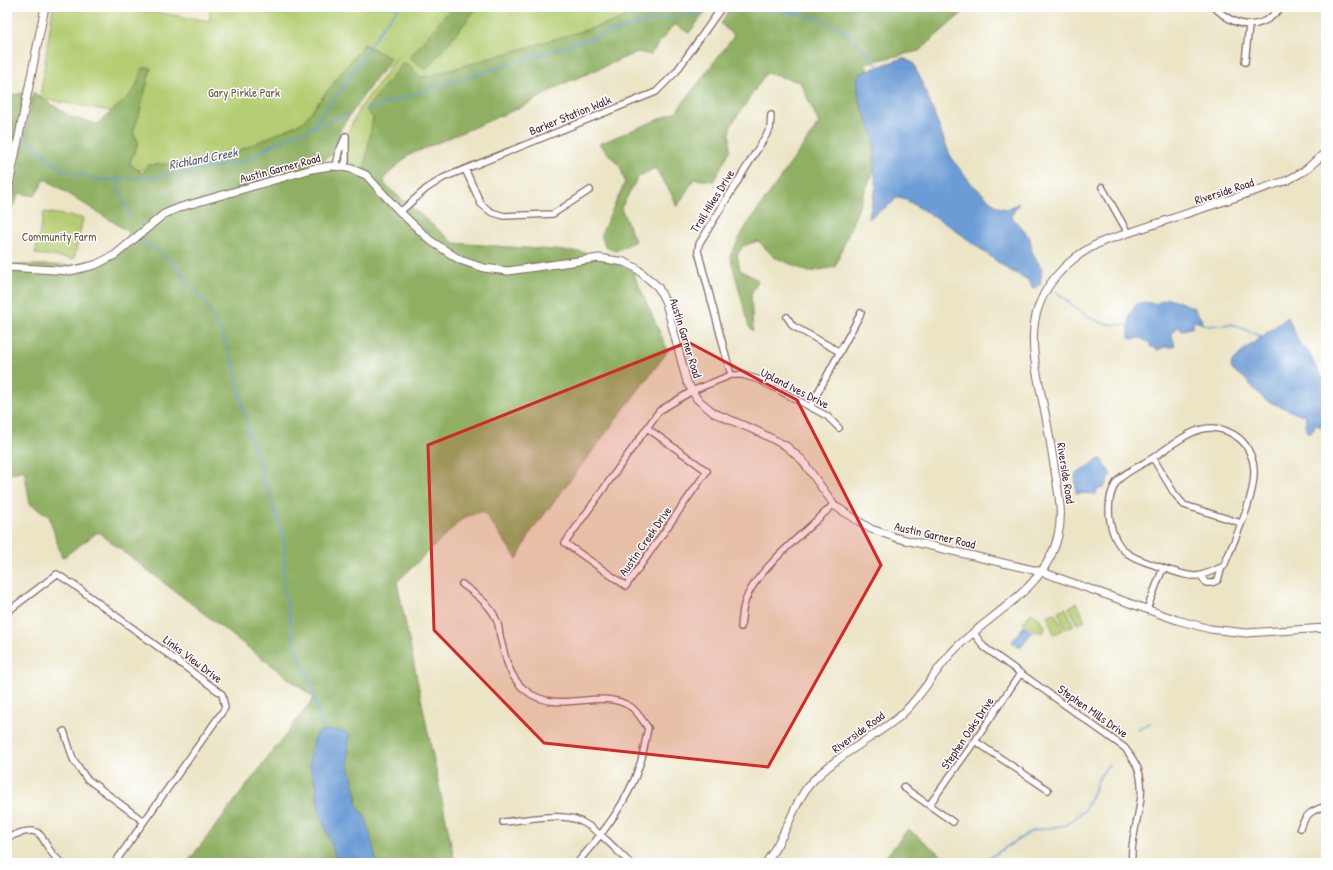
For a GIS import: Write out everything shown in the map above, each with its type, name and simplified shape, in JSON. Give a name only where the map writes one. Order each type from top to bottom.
[{"type":"street","points":[[7,195],[45,7]]},
{"type":"street","name":"Barker Station Walk","points":[[400,212],[426,189],[443,178],[656,92],[676,72],[722,7]]},
{"type":"street","points":[[1214,7],[1231,21],[1250,26],[1265,21],[1274,15],[1281,7]]},
{"type":"street","points":[[1245,62],[1250,26]]},
{"type":"street","name":"Trail Hikes Drive","points":[[731,375],[698,251],[699,244],[770,129],[771,115]]},
{"type":"street","name":"Riverside Road","points":[[766,863],[776,850],[800,800],[809,785],[861,742],[899,716],[918,697],[954,649],[1015,598],[1042,572],[1050,559],[1058,535],[1061,511],[1036,372],[1034,346],[1035,320],[1052,281],[1073,259],[1090,247],[1288,180],[1304,171],[1326,152]]},
{"type":"street","name":"Austin Garner Road","points":[[7,267],[70,271],[95,265],[115,255],[164,214],[181,207],[312,169],[340,167],[352,169],[366,175],[400,212],[442,250],[460,260],[484,268],[508,271],[599,258],[624,262],[636,268],[658,287],[666,303],[687,382],[697,399],[714,413],[759,432],[786,446],[802,460],[834,504],[871,529],[897,538],[1042,572],[1074,585],[1147,608],[1177,620],[1210,629],[1246,633],[1326,628]]},
{"type":"street","points":[[465,169],[481,204],[491,212],[504,216],[553,214],[590,190]]},
{"type":"street","points":[[1102,187],[1128,233]]},
{"type":"street","points":[[810,407],[860,313]]},
{"type":"street","points":[[787,317],[794,326],[840,352]]},
{"type":"street","name":"Upland Ives Drive","points":[[692,391],[731,375],[743,375],[760,380],[810,407],[826,416],[839,428]]},
{"type":"street","name":"Austin Creek Drive","points":[[647,428],[707,471],[626,586],[565,543],[659,411],[692,391]]},
{"type":"street","points":[[1201,576],[1206,583],[1212,583],[1218,580],[1241,523],[1253,486],[1255,470],[1249,450],[1243,442],[1231,432],[1219,428],[1202,429],[1184,437],[1116,482],[1111,494],[1110,524],[1115,538],[1127,552],[1163,568],[1191,577],[1201,576],[1222,567]]},
{"type":"street","points":[[1153,458],[1174,493],[1184,505],[1241,523]]},
{"type":"street","points":[[741,627],[745,602],[754,584],[765,570],[834,504]]},
{"type":"street","points":[[1147,608],[1163,568]]},
{"type":"street","name":"Links View Drive","points":[[7,612],[57,574],[222,694],[225,708],[143,821],[116,861]]},
{"type":"street","points":[[462,584],[482,601],[497,619],[505,658],[512,676],[525,691],[541,700],[559,703],[616,700],[631,707],[648,728],[640,765],[621,808],[601,836],[577,863]]},
{"type":"street","name":"Stephen Mills Drive","points":[[973,632],[984,647],[1125,748],[1134,761],[1138,768],[1142,792],[1134,827],[1131,851],[1132,863]]},
{"type":"street","name":"Stephen Oaks Drive","points":[[930,804],[976,741],[1020,674]]},
{"type":"street","points":[[64,731],[73,759],[86,778],[143,821]]},
{"type":"street","points":[[976,741],[1048,790]]},
{"type":"street","points":[[903,787],[930,804],[953,822]]},
{"type":"street","points":[[1300,828],[1305,816],[1314,810],[1326,806]]},
{"type":"street","points":[[503,822],[564,817],[580,821],[601,836],[630,863]]},
{"type":"street","points":[[7,838],[23,831],[32,830],[40,835],[57,859],[62,863]]},
{"type":"highlighted area","points":[[688,342],[797,400],[881,565],[768,767],[544,743],[434,630],[428,445]]},
{"type":"green space","name":"Gary Pirkle Park","points":[[53,7],[122,7],[210,21],[209,7],[636,7],[634,14],[364,171],[346,161],[346,136],[359,109],[397,58],[258,184],[208,163],[136,170],[130,162],[135,116],[40,98]]},
{"type":"green space","points":[[452,7],[478,7],[426,70],[410,57]]},
{"type":"green space","points":[[626,7],[699,7],[707,10],[689,33],[674,24],[650,55],[638,52],[563,84],[526,105],[409,155],[384,178],[385,185],[454,243],[582,252],[632,270],[668,351],[531,532],[517,559],[483,511],[463,518],[397,582],[455,863],[187,863],[314,698],[98,532],[62,558],[49,516],[30,504],[24,470],[7,475],[7,265],[98,265],[125,245],[129,232],[45,179],[35,196],[18,193],[16,203],[11,207],[7,228],[7,96],[24,93],[15,159],[12,202],[33,92],[71,117],[97,124],[126,99],[136,87],[142,68],[151,68],[133,133],[139,142],[129,164],[143,173],[148,165],[218,160],[303,122],[364,44],[390,58],[341,128],[333,154],[315,165],[364,170],[373,118],[366,109],[404,62],[421,77],[429,76],[623,19]]},
{"type":"green space","points":[[730,7],[969,7],[919,51],[865,63],[889,135],[835,267],[809,272],[774,257],[758,241],[743,246],[737,255],[740,270],[758,280],[751,294],[753,331],[749,327],[730,256],[745,228],[819,123],[800,82],[766,73],[730,127],[730,150],[714,181],[694,179],[677,207],[671,193],[655,168],[638,177],[621,208],[635,241],[616,251],[605,247],[601,234],[625,182],[620,166],[599,144],[676,112],[734,36],[721,24]]},
{"type":"green space","name":"Community Farm","points":[[44,212],[83,218],[74,259],[35,254]]},
{"type":"green space","points":[[1077,603],[1085,621],[1077,624],[1069,607]]},
{"type":"green space","points":[[1066,608],[1074,626],[1065,629],[1058,611]]},
{"type":"green space","points":[[1031,613],[1039,618],[1045,627],[1043,633],[1038,631],[1036,632],[1023,623]]},
{"type":"green space","points":[[1055,613],[1063,630],[1054,634],[1047,616]]},
{"type":"green space","points":[[908,829],[951,863],[881,863]]},
{"type":"water","points":[[903,58],[913,63],[922,82],[951,158],[972,184],[998,207],[1007,209],[1019,203],[1011,216],[1030,238],[1032,252],[1042,269],[1040,285],[1033,289],[1027,279],[1007,269],[954,229],[903,198],[897,197],[892,203],[868,219],[876,187],[874,166],[875,147],[873,134],[859,100],[857,78],[861,73]]},
{"type":"water","points":[[1169,298],[1193,307],[1202,320],[1201,323],[1193,321],[1193,327],[1183,330],[1178,327],[1172,332],[1175,345],[1172,347],[1164,347],[1158,350],[1150,346],[1150,343],[1140,338],[1131,339],[1129,337],[1129,315],[1136,304],[1144,302],[1155,304]]},
{"type":"water","points":[[1288,317],[1300,345],[1309,352],[1314,364],[1326,382],[1326,429],[1314,424],[1314,430],[1312,432],[1307,432],[1305,427],[1306,414],[1300,415],[1265,400],[1243,377],[1233,371],[1231,367],[1232,362],[1245,349]]},
{"type":"water","points":[[1101,458],[1111,475],[1104,488],[1098,489],[1096,494],[1076,493],[1075,475]]},
{"type":"water","points":[[1024,626],[1032,632],[1020,648],[1012,642]]},
{"type":"water","points":[[329,730],[345,732],[349,735],[348,762],[357,796],[356,804],[366,819],[377,863],[334,863],[335,855],[321,815],[316,793],[317,787],[310,767],[310,755],[316,733]]},
{"type":"waterway","name":"Richland Creek","points":[[313,126],[341,90],[383,26],[400,7]]},
{"type":"waterway","points":[[730,12],[742,10],[773,10],[806,16],[835,25],[859,43],[878,66]]},
{"type":"waterway","points":[[365,110],[647,22],[680,16],[702,15]]},
{"type":"waterway","name":"Richland Creek","points":[[26,138],[49,160],[71,174],[104,180],[155,177],[239,163],[256,155],[273,144],[347,114]]},
{"type":"waterway","name":"Richland Creek","points":[[7,123],[12,125]]},
{"type":"waterway","points":[[115,180],[131,218]]},
{"type":"waterway","points":[[143,241],[176,265],[190,287],[204,302],[222,334],[234,367],[248,431],[284,540],[284,587],[296,650],[305,667],[324,731]]},
{"type":"waterway","points":[[1056,291],[1088,317],[1107,324],[1128,325]]},
{"type":"waterway","points":[[1201,323],[1207,326],[1232,324],[1263,337]]},
{"type":"waterway","points":[[1137,729],[1150,723]]},
{"type":"waterway","points":[[981,863],[1032,831],[1066,825],[1085,810],[1100,776],[1109,764]]}]
